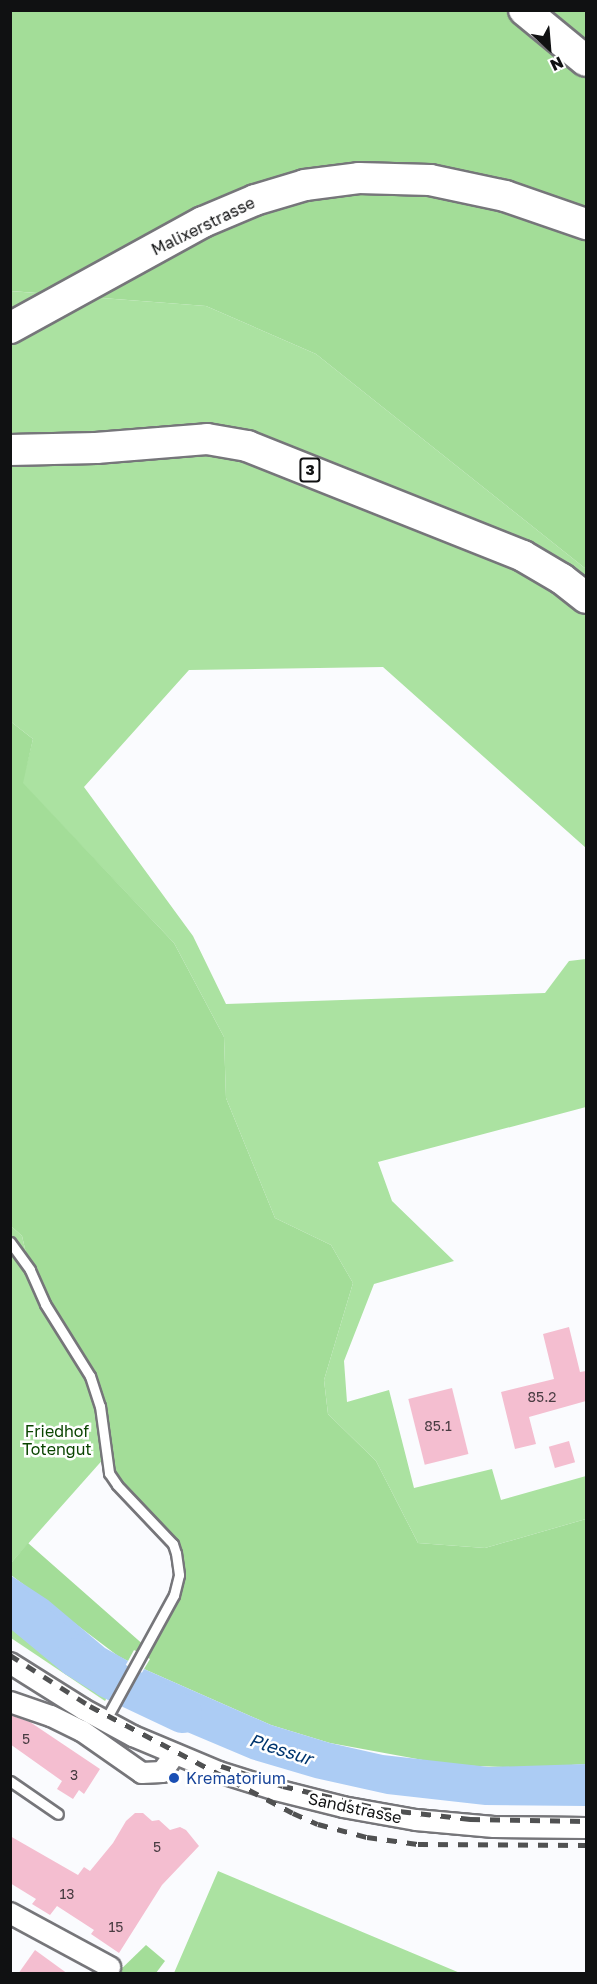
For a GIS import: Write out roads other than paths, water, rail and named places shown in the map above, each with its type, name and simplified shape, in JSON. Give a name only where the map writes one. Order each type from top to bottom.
[{"type":"main road","points":[[524,10],[586,61]]},
{"type":"main road","name":"Malixerstrasse","points":[[10,328],[203,222],[255,200],[305,185],[359,178],[429,180],[505,196],[586,224]]},
{"type":"main road","name":"3","points":[[10,450],[96,448],[196,439],[247,446],[523,556],[553,572],[586,598]]},
{"type":"street","name":"Sandstrasse","points":[[10,1663],[109,1713],[175,1754],[276,1790],[374,1814],[466,1825],[586,1828]]},
{"type":"street","points":[[10,1702],[67,1723],[142,1773],[162,1772],[175,1754]]},
{"type":"street","points":[[10,1913],[110,1967]]},
{"type":"lane","points":[[10,1242],[30,1270],[45,1304],[90,1376],[100,1406],[109,1473],[117,1485],[173,1544],[177,1553],[179,1575],[177,1587],[109,1713]]},
{"type":"lane","points":[[10,1782],[58,1814]]},
{"type":"water","points":[[10,1575],[48,1600],[105,1648],[128,1661],[109,1694],[11,1627]]},
{"type":"water","points":[[144,1669],[271,1725],[330,1743],[383,1755],[489,1767],[586,1764],[586,1806],[485,1805],[387,1794],[315,1778],[251,1759],[187,1732],[126,1702]]},
{"type":"waterway","name":"Plessur","points":[[10,1603],[75,1657],[108,1678],[182,1713]]},
{"type":"railway","points":[[10,1655],[90,1706],[318,1824],[367,1837],[418,1844],[586,1845]]},
{"type":"railway","points":[[221,1766],[283,1786],[381,1809],[470,1819],[586,1821]]},
{"type":"place","name":"Krematorium","points":[[174,1778]]},
{"type":"park label","name":"Friedhof Totengut","points":[[57,1440]]}]
